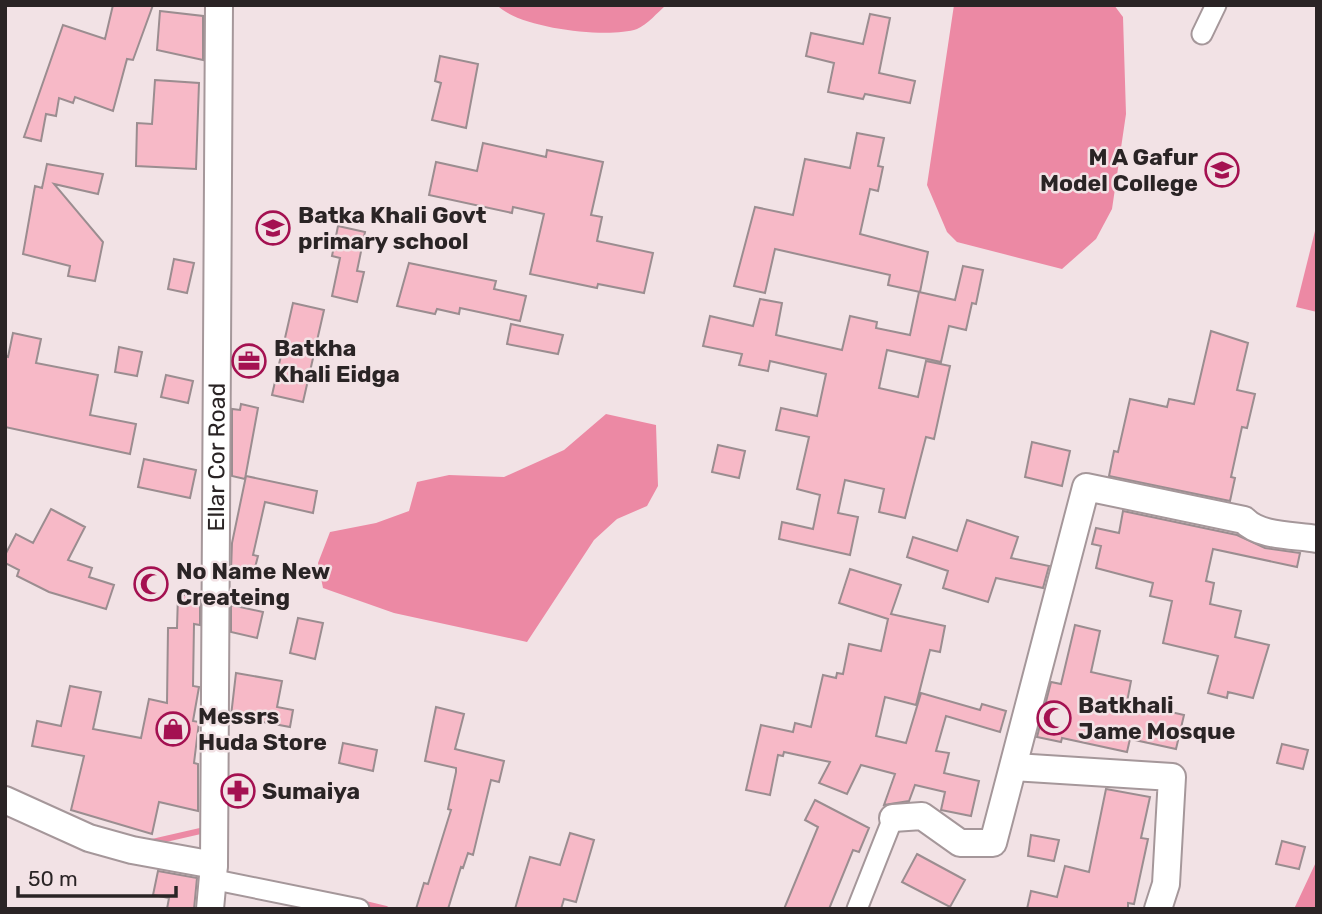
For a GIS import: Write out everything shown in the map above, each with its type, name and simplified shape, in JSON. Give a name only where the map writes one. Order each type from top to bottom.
[{"type":"street","name":"Ellar Cor Road","points":[[210,909],[219,5]]},
{"type":"street","points":[[1202,34],[1216,5]]},
{"type":"street","points":[[857,909],[893,818],[922,816],[960,844],[993,843],[1086,487],[1244,520],[1254,528],[1317,539]]},
{"type":"street","points":[[1014,767],[1172,777],[1166,884],[1158,909]]},
{"type":"street","points":[[5,800],[89,838],[359,909]]},
{"type":"shaded area","points":[[497,5],[666,5],[637,29],[605,33],[543,25],[524,20]]},
{"type":"shaded area","points":[[954,5],[1114,5],[1123,17],[1126,114],[1112,209],[1096,239],[1062,269],[957,242],[947,232],[927,185]]},
{"type":"shaded area","points":[[1317,223],[1317,312],[1296,307]]},
{"type":"shaded area","points":[[606,414],[656,425],[658,486],[647,506],[617,519],[594,540],[527,642],[394,613],[323,588],[318,563],[330,532],[376,523],[409,511],[417,482],[449,475],[504,477],[564,450]]},
{"type":"shaded area","points":[[1317,860],[1317,909],[1294,909]]},
{"type":"building","points":[[113,5],[153,5],[133,60],[127,59],[113,111],[75,97],[73,103],[59,98],[56,116],[46,114],[41,141],[24,137],[63,25],[105,39]]},
{"type":"building","points":[[160,11],[203,16],[203,60],[157,50]]},
{"type":"building","points":[[870,14],[890,18],[879,73],[915,81],[910,103],[865,94],[863,99],[828,92],[834,63],[806,56],[811,33],[863,44]]},
{"type":"building","points":[[440,56],[478,64],[466,128],[432,120],[441,83],[435,81]]},
{"type":"building","points":[[155,80],[199,83],[196,169],[136,166],[137,123],[152,124]]},
{"type":"building","points":[[857,133],[884,138],[878,166],[883,167],[878,191],[870,189],[860,234],[928,252],[920,292],[888,285],[890,275],[775,249],[765,293],[734,286],[755,207],[793,215],[805,159],[850,168]]},
{"type":"building","points":[[483,143],[546,157],[547,150],[603,162],[591,215],[602,217],[597,241],[653,253],[644,293],[598,284],[597,288],[530,274],[544,214],[513,207],[512,213],[429,195],[436,162],[477,171]]},
{"type":"building","points":[[47,164],[103,174],[98,194],[54,184],[103,242],[95,281],[68,276],[70,266],[23,254],[35,186],[42,188]]},
{"type":"building","points":[[338,226],[365,232],[357,271],[364,272],[357,302],[332,296],[340,258],[332,256]]},
{"type":"building","points":[[174,259],[194,263],[187,293],[168,289]]},
{"type":"building","points":[[409,263],[496,281],[494,289],[526,296],[520,321],[460,308],[459,314],[437,309],[435,314],[397,306]]},
{"type":"building","points":[[963,266],[983,270],[976,304],[972,303],[966,330],[949,326],[941,362],[887,350],[879,388],[918,397],[926,361],[950,366],[934,439],[926,437],[905,518],[879,512],[884,489],[845,480],[838,513],[858,517],[850,555],[779,539],[782,522],[813,529],[820,495],[797,489],[809,437],[776,430],[781,408],[817,416],[826,374],[770,361],[768,371],[739,365],[742,354],[703,346],[710,316],[753,326],[760,299],[782,303],[776,335],[842,350],[850,316],[877,322],[876,328],[910,335],[919,292],[955,300]]},
{"type":"building","points":[[293,303],[324,310],[303,402],[272,395]]},
{"type":"building","points":[[511,324],[563,335],[558,354],[507,344]]},
{"type":"building","points":[[1211,331],[1248,343],[1237,390],[1255,394],[1247,428],[1242,427],[1231,477],[1235,478],[1230,501],[1109,476],[1114,451],[1118,452],[1130,399],[1167,407],[1169,399],[1194,404]]},
{"type":"building","points":[[13,333],[41,339],[36,363],[98,375],[90,415],[136,424],[130,454],[5,427],[5,356],[8,357]]},
{"type":"building","points":[[119,347],[142,352],[137,376],[115,372]]},
{"type":"building","points":[[166,375],[193,381],[188,403],[161,397]]},
{"type":"building","points":[[241,404],[258,408],[245,479],[232,476],[232,409],[240,410]]},
{"type":"building","points":[[1032,442],[1070,451],[1062,486],[1025,477]]},
{"type":"building","points":[[718,445],[745,451],[739,478],[712,472]]},
{"type":"building","points":[[144,459],[196,470],[190,498],[138,487]]},
{"type":"building","points":[[246,476],[317,491],[313,513],[265,502],[253,555],[258,556],[253,575],[231,571],[232,543]]},
{"type":"building","points":[[51,509],[85,527],[68,560],[92,568],[89,577],[114,585],[106,609],[49,592],[17,576],[19,570],[5,563],[5,555],[16,534],[33,543]]},
{"type":"building","points":[[1123,511],[1237,535],[1265,548],[1300,553],[1297,567],[1213,549],[1206,581],[1214,583],[1210,604],[1241,611],[1235,637],[1269,645],[1253,698],[1228,692],[1227,698],[1208,693],[1218,656],[1163,643],[1172,601],[1150,596],[1153,583],[1096,568],[1101,546],[1092,544],[1096,528],[1119,533]]},
{"type":"building","points":[[967,520],[1018,537],[1011,558],[1049,566],[1043,588],[996,578],[988,602],[943,588],[948,571],[907,557],[913,537],[957,551]]},
{"type":"building","points":[[850,569],[901,585],[891,614],[945,626],[940,652],[930,650],[916,705],[885,697],[876,736],[906,743],[921,693],[980,710],[982,704],[1006,711],[1000,732],[946,716],[936,751],[949,753],[944,773],[979,781],[971,816],[941,810],[945,792],[915,785],[909,801],[884,805],[895,774],[861,765],[847,794],[819,783],[830,762],[784,752],[783,756],[778,755],[770,795],[746,790],[761,725],[793,732],[795,723],[811,727],[823,675],[836,678],[837,673],[843,674],[849,644],[881,651],[888,619],[839,603]]},
{"type":"building","points":[[178,595],[199,595],[200,598],[200,625],[194,624],[193,686],[199,687],[193,721],[199,722],[194,763],[198,764],[198,811],[159,802],[152,834],[71,810],[84,756],[32,746],[37,721],[61,726],[70,686],[101,692],[93,729],[141,738],[149,699],[167,703],[168,628],[177,628]]},
{"type":"building","points":[[231,605],[263,612],[257,638],[231,632]]},
{"type":"building","points":[[298,618],[323,623],[315,659],[290,653]]},
{"type":"building","points":[[1075,625],[1100,631],[1091,672],[1131,681],[1127,702],[1184,715],[1176,749],[1130,739],[1127,752],[1062,738],[1061,742],[1037,737],[1051,682],[1061,684]]},
{"type":"building","points":[[236,673],[282,681],[277,707],[293,710],[290,727],[231,716]]},
{"type":"building","points":[[436,707],[464,714],[455,749],[504,761],[499,782],[491,780],[473,855],[468,853],[463,868],[461,867],[448,909],[416,909],[424,883],[428,884],[451,810],[448,809],[456,772],[456,768],[425,761]]},
{"type":"building","points":[[343,743],[377,750],[373,771],[339,763]]},
{"type":"building","points":[[1282,744],[1308,750],[1303,769],[1277,763]]},
{"type":"building","points":[[1106,789],[1150,797],[1141,838],[1148,839],[1134,904],[1128,903],[1128,909],[1027,909],[1031,891],[1057,897],[1065,866],[1089,872]]},
{"type":"building","points":[[815,800],[869,828],[859,852],[853,850],[829,909],[784,909],[818,827],[805,820]]},
{"type":"building","points":[[570,833],[594,840],[576,902],[564,899],[561,909],[515,909],[530,857],[560,865]]},
{"type":"building","points":[[1031,835],[1059,840],[1054,861],[1028,856]]},
{"type":"building","points":[[1282,841],[1305,847],[1299,869],[1276,864]]},
{"type":"building","points":[[917,854],[965,880],[950,907],[902,882]]},
{"type":"building","points":[[158,871],[197,878],[194,909],[167,909],[169,898],[153,895]]},
{"type":"waterway","points":[[148,843],[209,829]]},
{"type":"waterway","points":[[361,903],[386,909]]},
{"type":"place","name":"M A Gafur Model College","points":[[1222,170]]},
{"type":"place","name":"Batka Khali Govt primary school","points":[[273,228]]},
{"type":"place","name":"Batkha Khali Eidga","points":[[249,361]]},
{"type":"place","name":"No Name New Createing","points":[[151,584]]},
{"type":"place","name":"Batkhali Jame Mosque","points":[[1054,718]]},
{"type":"place","name":"Messrs Huda Store","points":[[173,729]]},
{"type":"place","name":"Sumaiya","points":[[238,791]]}]
